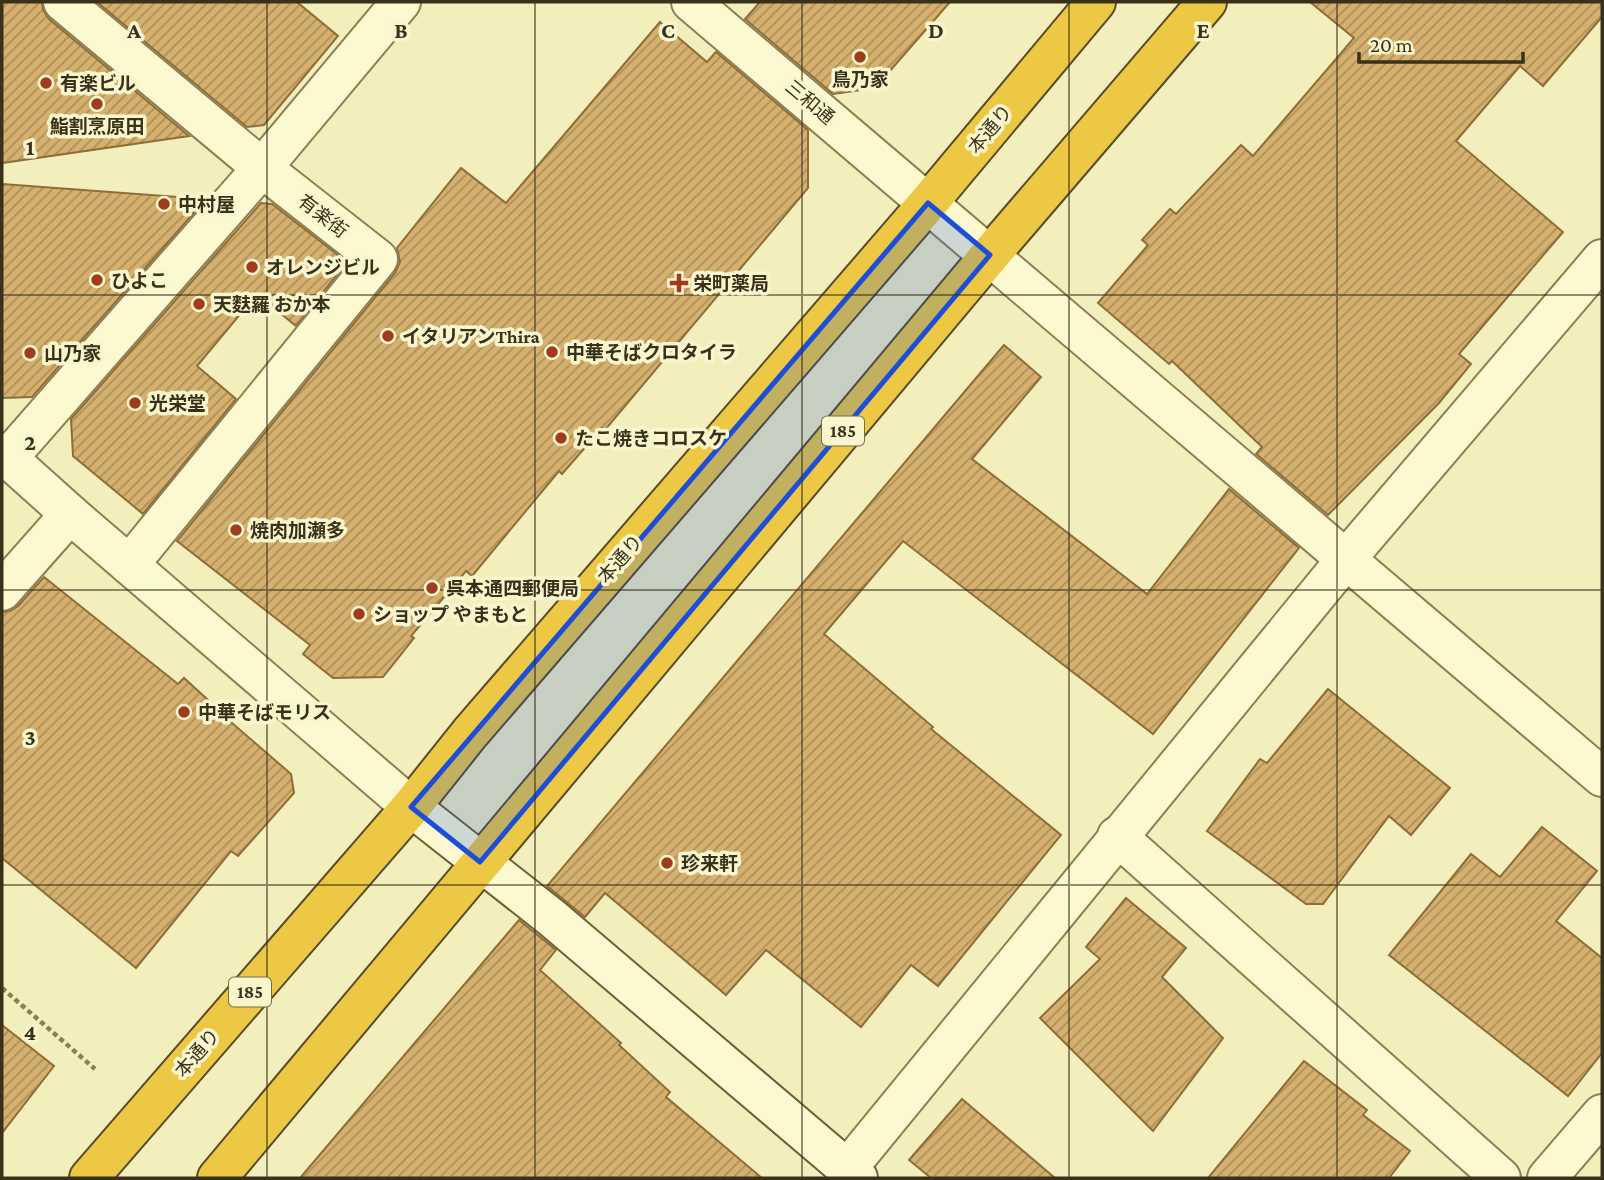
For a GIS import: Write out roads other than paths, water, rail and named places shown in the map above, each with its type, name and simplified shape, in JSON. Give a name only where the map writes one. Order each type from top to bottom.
[{"type":"highway","name":"本通り","points":[[89,1178],[411,807],[470,733],[928,203],[1096,2]]},
{"type":"highway","name":"185","points":[[217,1178],[990,255],[1207,2]]},
{"type":"street","name":"有楽街","points":[[63,2],[262,168],[377,259],[129,565]]},
{"type":"street","points":[[401,2],[262,168],[5,455],[411,807],[552,918],[852,1174],[1117,836],[1347,558],[1602,259]]},
{"type":"street","name":"三和通","points":[[691,2],[1602,777]]},
{"type":"street","points":[[2,590],[70,514]]},
{"type":"street","points":[[1117,836],[1501,1178]]},
{"type":"street","points":[[1548,1178],[1602,1114]]},
{"type":"place","name":"鳥乃家","points":[[860,57]]},
{"type":"place","name":"有楽ビル","points":[[46,83]]},
{"type":"place","name":"鮨割烹原田","points":[[97,104]]},
{"type":"place","name":"中村屋","points":[[164,204]]},
{"type":"place","name":"オレンジビル","points":[[252,267]]},
{"type":"place","name":"ひよこ","points":[[97,280]]},
{"type":"place","name":"栄町薬局","points":[[679,283]]},
{"type":"place","name":"天麩羅 おか本","points":[[199,304]]},
{"type":"place","name":"イタリアンThira","points":[[388,336]]},
{"type":"place","name":"中華そばクロタイラ","points":[[552,352]]},
{"type":"place","name":"山乃家","points":[[30,353]]},
{"type":"place","name":"光栄堂","points":[[135,403]]},
{"type":"place","name":"たこ焼きコロスケ","points":[[561,438]]},
{"type":"place","name":"焼肉加瀬多","points":[[236,530]]},
{"type":"place","name":"呉本通四郵便局","points":[[432,588]]},
{"type":"place","name":"ショップ やまもと","points":[[359,614]]},
{"type":"place","name":"中華そばモリス","points":[[184,712]]},
{"type":"place","name":"珍来軒","points":[[667,863]]}]
